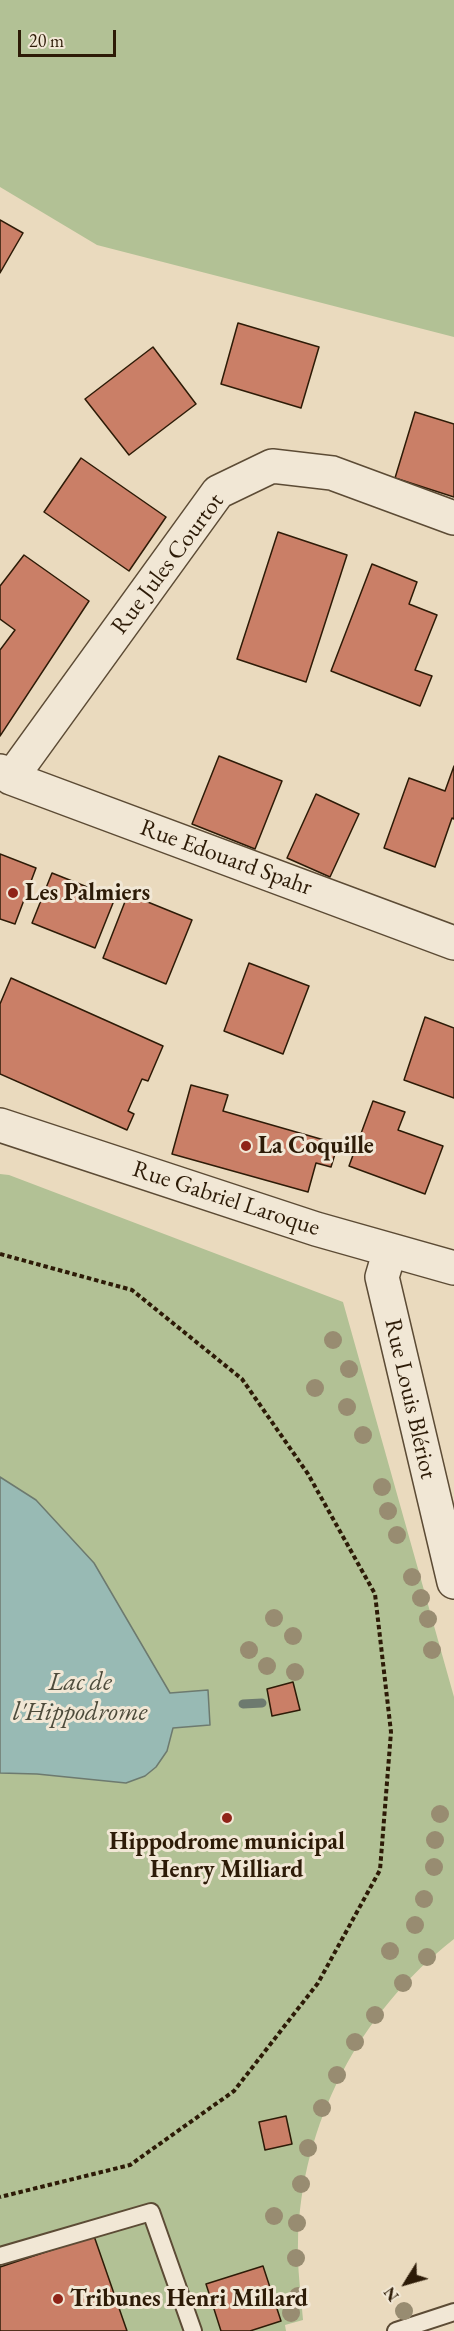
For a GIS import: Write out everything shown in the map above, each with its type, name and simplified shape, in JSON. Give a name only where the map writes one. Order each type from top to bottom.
[{"type":"street","name":"Rue Jules Courtot","points":[[6,775],[218,492],[272,466],[332,472],[454,518]]},
{"type":"street","name":"Rue Edouard Spahr","points":[[6,775],[454,943]]},
{"type":"street","name":"Rue Gabriel Laroque","points":[[0,1125],[390,1250],[454,1268]]},
{"type":"street","name":"Rue Louis Blériot","points":[[390,1250],[382,1277],[454,1582]]},
{"type":"lane","points":[[0,2256],[151,2212],[193,2331]]},
{"type":"lane","points":[[396,2331],[454,2312]]},
{"type":"path","points":[[0,1254],[132,1290],[242,1379],[308,1473],[375,1594],[392,1732],[380,1870],[318,1983],[234,2091],[130,2166],[0,2197]]},
{"type":"green space","points":[[0,0],[454,0],[454,337],[97,245],[0,187]]},
{"type":"green space","name":"Hippodrome municipal Henry Milliard","points":[[0,1174],[9,1175],[343,1302],[454,1697],[454,1939],[420,1968],[390,2000],[364,2036],[342,2073],[324,2113],[310,2155],[302,2198],[298,2252],[303,2320],[285,2325],[286,2331],[0,2331]]},
{"type":"water","name":"Lac de l'Hippodrome","points":[[0,1477],[36,1500],[94,1563],[170,1693],[208,1690],[210,1725],[173,1728],[167,1751],[156,1767],[145,1776],[126,1783],[37,1774],[0,1773]]},
{"type":"building","points":[[0,220],[23,233],[0,273]]},
{"type":"building","points":[[238,323],[319,347],[301,408],[221,384]]},
{"type":"building","points":[[153,347],[196,404],[129,455],[85,399]]},
{"type":"building","points":[[415,412],[454,424],[454,497],[395,478]]},
{"type":"building","points":[[81,458],[166,517],[129,571],[44,512]]},
{"type":"building","points":[[278,532],[347,555],[306,682],[237,659]]},
{"type":"building","points":[[24,555],[89,601],[0,736],[0,650],[15,630],[0,619],[0,586]]},
{"type":"building","points":[[372,564],[417,582],[409,604],[437,615],[415,670],[432,676],[420,706],[331,671]]},
{"type":"building","points":[[219,756],[282,781],[255,849],[192,824]]},
{"type":"building","points":[[454,766],[454,819],[452,818],[435,867],[384,848],[409,778],[445,791]]},
{"type":"building","points":[[316,794],[359,814],[330,877],[287,858]]},
{"type":"building","name":"Les Palmiers","points":[[0,854],[36,868],[15,924],[0,919]]},
{"type":"building","points":[[52,873],[115,898],[95,948],[32,923]]},
{"type":"building","points":[[128,894],[192,920],[166,984],[103,958]]},
{"type":"building","points":[[249,963],[309,986],[283,1054],[224,1031]]},
{"type":"building","points":[[11,978],[163,1046],[148,1081],[142,1079],[128,1111],[134,1114],[127,1130],[0,1074],[0,1004]]},
{"type":"building","points":[[425,1017],[454,1028],[454,1098],[404,1080]]},
{"type":"building","points":[[191,1085],[228,1095],[223,1111],[338,1144],[331,1167],[316,1163],[308,1192],[172,1154]]},
{"type":"building","points":[[373,1101],[405,1112],[398,1130],[443,1146],[425,1194],[349,1166]]},
{"type":"building","points":[[293,1682],[300,1710],[272,1716],[267,1689]]},
{"type":"building","points":[[286,2116],[292,2144],[265,2150],[259,2122]]},
{"type":"building","name":"Tribunes Henri Millard","points":[[94,2236],[127,2331],[0,2331],[0,2267]]},
{"type":"building","points":[[263,2266],[281,2321],[250,2331],[221,2331],[206,2284]]},
{"type":"waterway","points":[[243,1704],[262,1703]]},
{"type":"place","name":"Les Palmiers","points":[[13,893]]},
{"type":"place","name":"La Coquille","points":[[246,1146]]},
{"type":"place","name":"Hippodrome municipal Henry Milliard","points":[[227,1818]]},
{"type":"place","name":"Tribunes Henri Millard","points":[[58,2299]]}]
